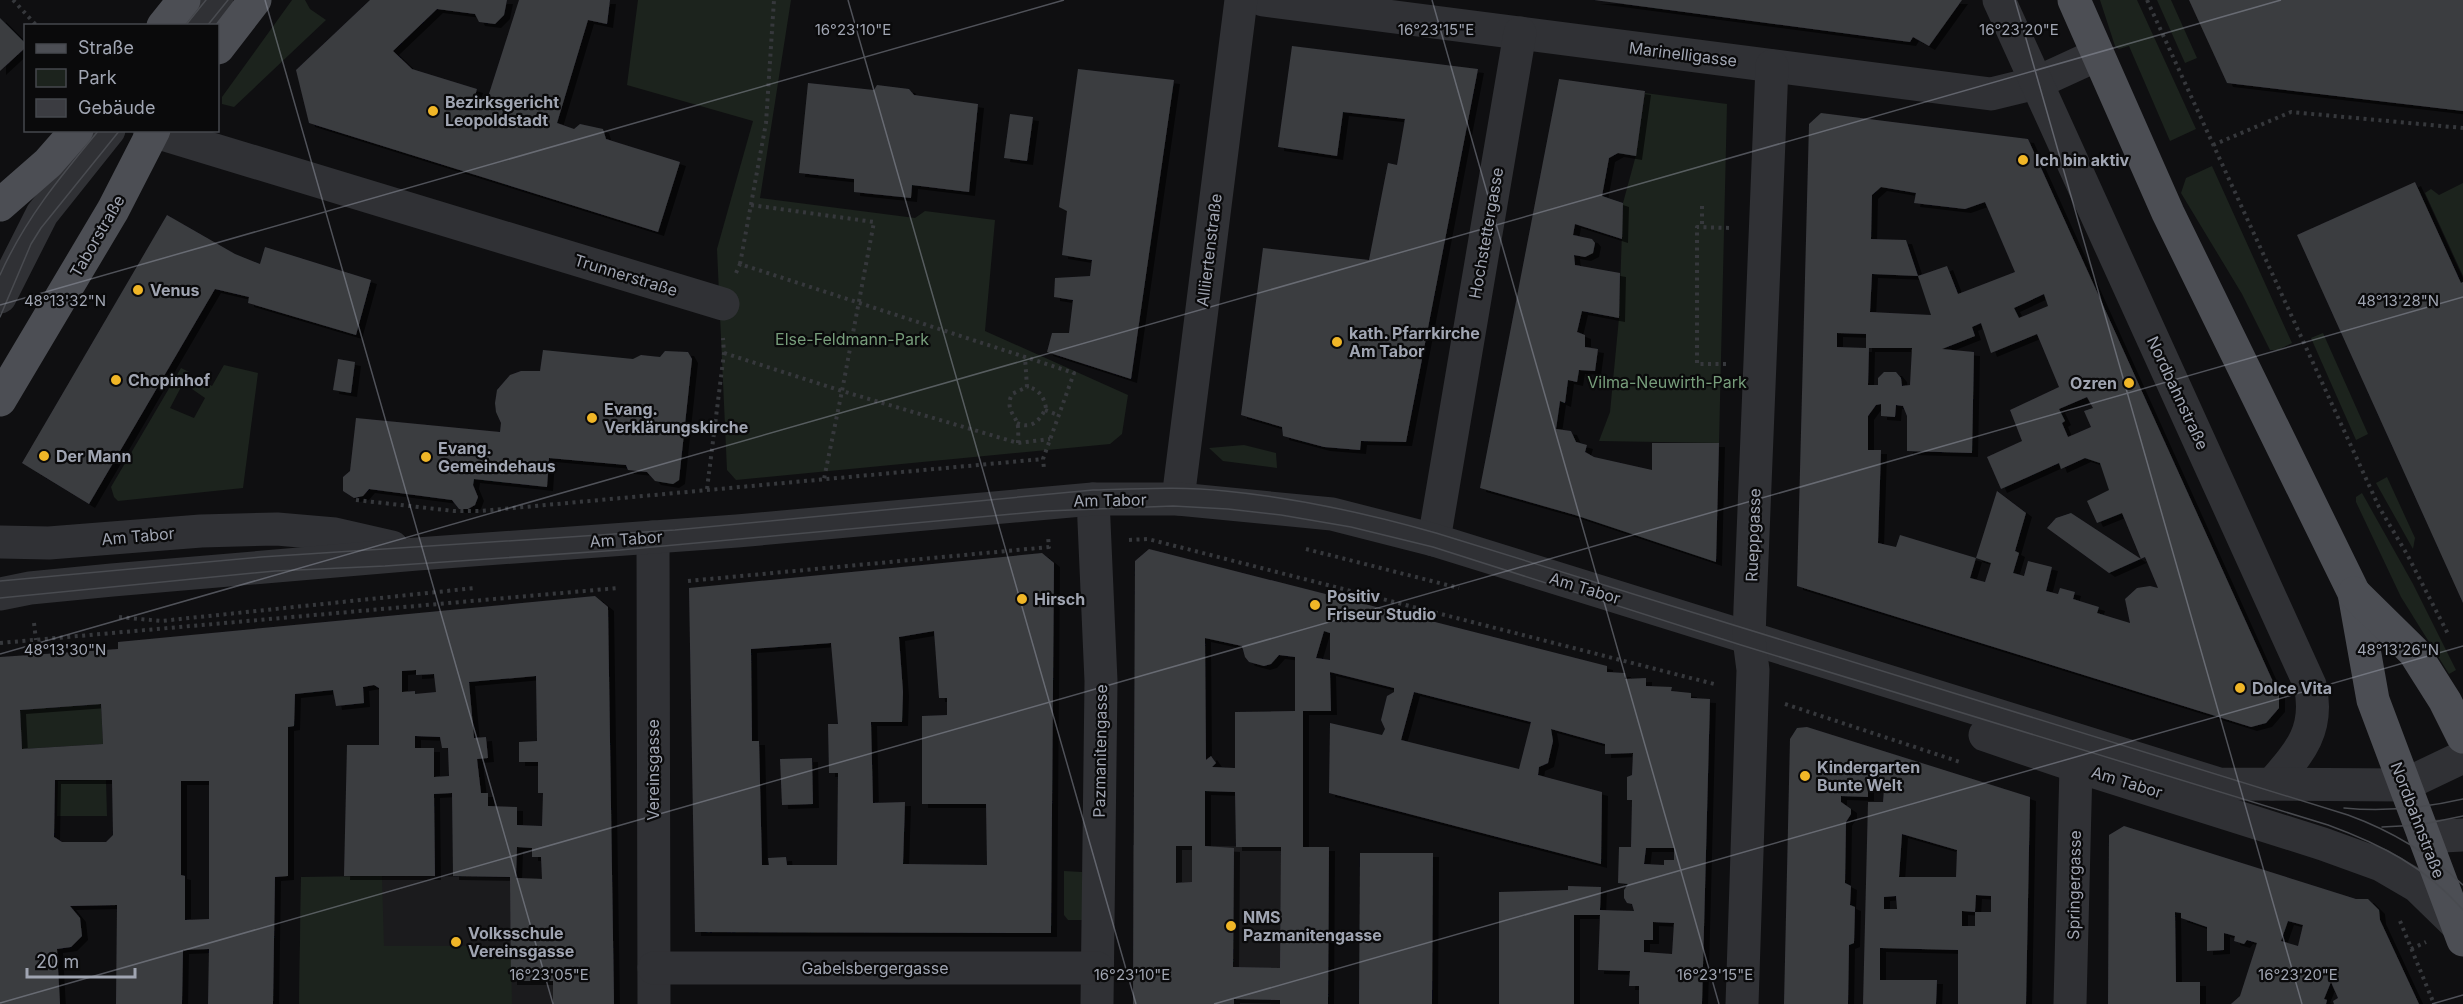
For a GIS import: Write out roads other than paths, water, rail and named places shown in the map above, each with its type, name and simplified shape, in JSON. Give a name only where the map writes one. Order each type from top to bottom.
[{"type":"main road","points":[[165,24],[184,0]]},
{"type":"main road","points":[[219,47],[255,0]]},
{"type":"main road","name":"Nordbahnstraße","points":[[2074,0],[2168,213],[2354,593],[2373,700],[2460,933]]},
{"type":"main road","points":[[0,205],[48,163],[75,132]]},
{"type":"main road","name":"Taborstraße","points":[[0,400],[113,210],[152,132]]},
{"type":"main road","name":"Nordbahnstraße","points":[[2354,593],[2414,652],[2445,701],[2463,737]]},
{"type":"street","points":[[198,24],[217,0]]},
{"type":"street","name":"Alliiertenstraße","points":[[1178,499],[1241,0]]},
{"type":"street","name":"Marinelligasse","points":[[1263,0],[1991,94],[2036,83],[2097,55]]},
{"type":"street","name":"Nordbahnstraße","points":[[1999,0],[2310,685],[2314,702],[2313,718],[2307,738],[2293,760],[2272,784]]},
{"type":"street","name":"Hochstettergasse","points":[[1434,540],[1520,33]]},
{"type":"street","name":"Rueppgasse","points":[[1742,1004],[1753,670],[1749,639],[1772,66]]},
{"type":"street","points":[[0,297],[42,214],[107,132]]},
{"type":"street","name":"Trunnerstraße","points":[[155,132],[723,304]]},
{"type":"street","name":"Am Tabor","points":[[0,594],[30,588],[112,580],[1094,499],[1178,499],[1332,513],[1434,540],[1785,651],[2219,784],[2404,785],[2463,757]]},
{"type":"street","name":"Pazmanitengasse","points":[[1094,499],[1101,681],[1097,1004]]},
{"type":"street","name":"Am Tabor","points":[[0,542],[49,543],[201,531],[278,529],[335,534],[417,554]]},
{"type":"street","name":"Vereinsgasse","points":[[653,537],[654,1004]]},
{"type":"street","name":"Am Tabor","points":[[1785,651],[1910,709],[2076,766],[2323,844],[2381,865],[2417,886],[2460,933]]},
{"type":"street","name":"Springergasse","points":[[2070,1004],[2076,766]]},
{"type":"street","points":[[2424,837],[2463,835]]},
{"type":"street","name":"Gabelsbergergasse","points":[[654,968],[1097,968]]},
{"type":"tram line","points":[[187,24],[206,0]]},
{"type":"tram line","points":[[209,24],[228,0]]},
{"type":"tram line","points":[[0,275],[32,217],[97,132]]},
{"type":"tram line","points":[[0,317],[31,244],[41,228],[118,132]]},
{"type":"tram line","points":[[0,581],[261,557],[675,530],[1093,490],[1208,489],[1252,494],[1331,507],[1436,533],[2348,815],[2380,828],[2409,844],[2463,885]]},
{"type":"tram line","points":[[0,598],[275,571],[620,550],[1046,511],[1173,506],[1281,515],[1351,527],[1433,547],[1741,645],[2328,825],[2366,840],[2401,858],[2434,881],[2463,910]]},
{"type":"tram line","points":[[2344,808],[2374,810],[2404,808],[2463,799]]},
{"type":"tram line","points":[[2382,827],[2419,825],[2463,816]]},
{"type":"place","name":"Bezirksgericht Leopoldstadt","points":[[433,111]]},
{"type":"place","name":"Ich bin aktiv","points":[[2023,160]]},
{"type":"place","name":"Venus","points":[[138,290]]},
{"type":"place","name":"kath. Pfarrkirche Am Tabor","points":[[1337,342]]},
{"type":"place","name":"Chopinhof","points":[[116,380]]},
{"type":"place","name":"Ozren","points":[[2129,383]]},
{"type":"place","name":"Evang. Verklärungskirche","points":[[592,418]]},
{"type":"place","name":"Der Mann","points":[[44,456]]},
{"type":"place","name":"Evang. Gemeindehaus","points":[[426,457]]},
{"type":"place","name":"Hirsch","points":[[1022,599]]},
{"type":"place","name":"Positiv Friseur Studio","points":[[1315,605]]},
{"type":"place","name":"Dolce Vita","points":[[2240,688]]},
{"type":"place","name":"Kindergarten Bunte Welt","points":[[1805,776]]},
{"type":"place","name":"NMS Pazmanitengasse","points":[[1231,926]]},
{"type":"place","name":"Volksschule Vereinsgasse","points":[[456,942]]},
{"type":"park label","name":"Else-Feldmann-Park","points":[[852,339]]},
{"type":"park label","name":"Vilma-Neuwirth-Park","points":[[1667,382]]}]
